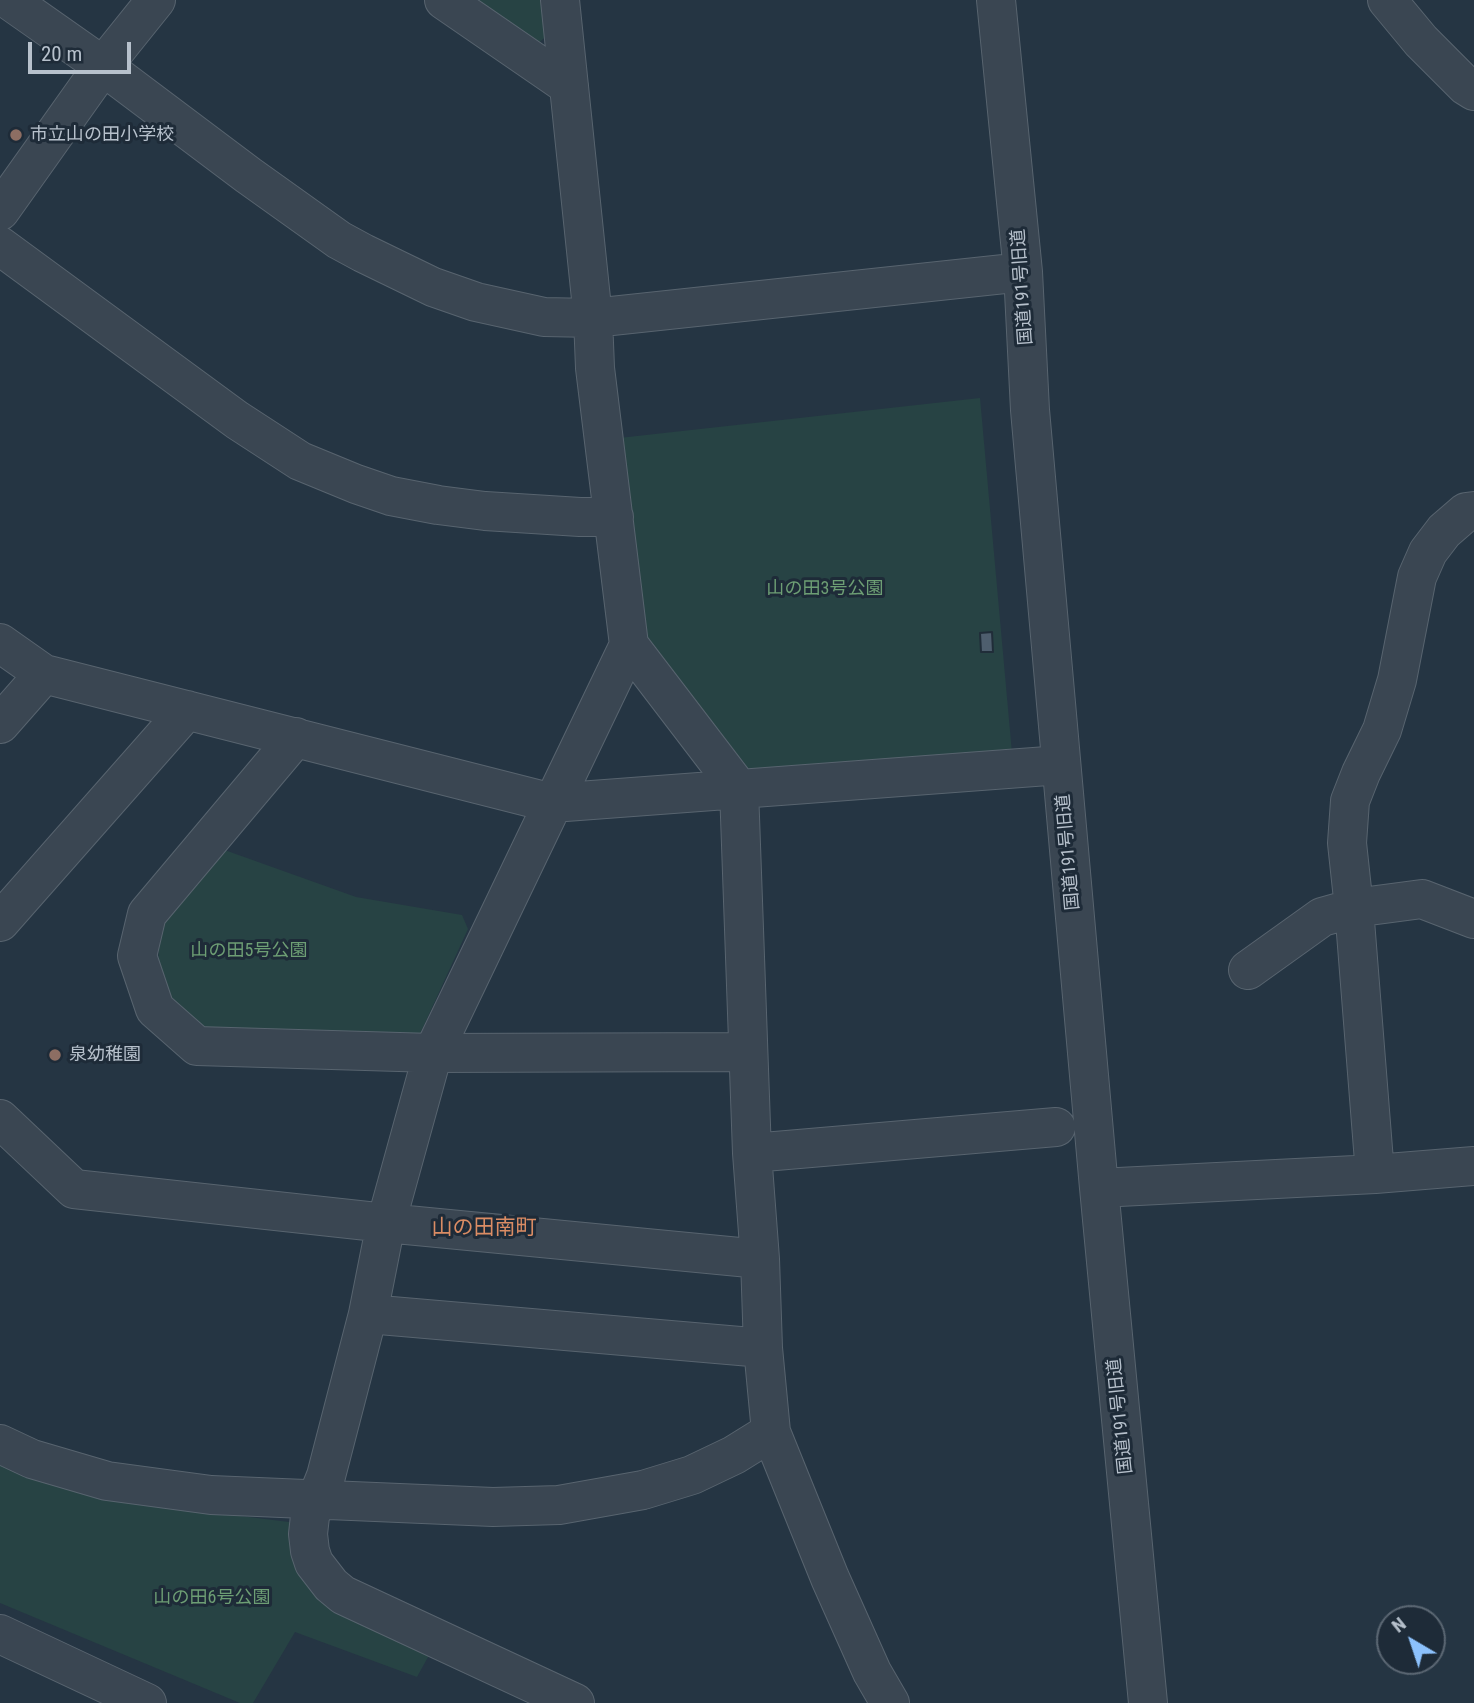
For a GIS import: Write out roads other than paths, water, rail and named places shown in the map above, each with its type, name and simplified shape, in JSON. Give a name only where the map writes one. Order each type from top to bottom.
[{"type":"street","points":[[9,0],[339,240],[433,287],[476,302],[544,317],[593,318],[1023,272]]},
{"type":"street","points":[[0,211],[103,66],[156,0]]},
{"type":"street","points":[[444,0],[569,86]]},
{"type":"street","points":[[560,0],[593,318],[595,368],[629,645],[739,789],[752,1153],[763,1348],[771,1432],[830,1578],[887,1702]]},
{"type":"street","name":"国道191号旧道","points":[[996,0],[1023,272],[1030,410],[1061,765],[1148,1703]]},
{"type":"street","points":[[1387,0],[1421,41],[1474,91]]},
{"type":"street","points":[[0,246],[237,420],[300,461],[379,492],[438,505],[499,512],[614,517]]},
{"type":"street","points":[[1375,1174],[1347,843],[1350,801],[1382,730],[1397,680],[1417,577],[1428,552],[1444,531],[1466,512],[1474,511]]},
{"type":"street","points":[[0,643],[44,674],[552,803],[1061,765]]},
{"type":"street","points":[[575,1703],[343,1595],[331,1585],[314,1563],[309,1534],[310,1516],[326,1476],[368,1314],[386,1223],[433,1053],[629,645]]},
{"type":"street","points":[[0,724],[44,674]]},
{"type":"street","points":[[0,922],[187,710]]},
{"type":"street","points":[[296,737],[147,914],[137,956],[155,1009],[197,1046],[433,1053],[747,1052]]},
{"type":"street","points":[[1248,970],[1322,917],[1354,908],[1422,899],[1474,919]]},
{"type":"street","points":[[0,1119],[74,1189],[386,1223],[760,1259]]},
{"type":"street","points":[[752,1153],[1056,1127]]},
{"type":"street","points":[[1099,1188],[1375,1174],[1474,1166]]},
{"type":"street","points":[[368,1314],[763,1348]]},
{"type":"street","points":[[0,1444],[32,1460],[107,1481],[211,1495],[493,1507],[559,1505],[643,1490],[692,1475],[734,1455],[771,1432]]},
{"type":"street","points":[[0,1634],[147,1703]]},
{"type":"place","name":"市立山の田小学校","points":[[16,135]]},
{"type":"place","name":"泉幼稚園","points":[[55,1055]]},
{"type":"district","name":"山の田南町","points":[[484,1229]]},
{"type":"park label","name":"山の田3号公園","points":[[825,589]]},
{"type":"park label","name":"山の田5号公園","points":[[249,951]]},
{"type":"park label","name":"山の田6号公園","points":[[212,1598]]}]
